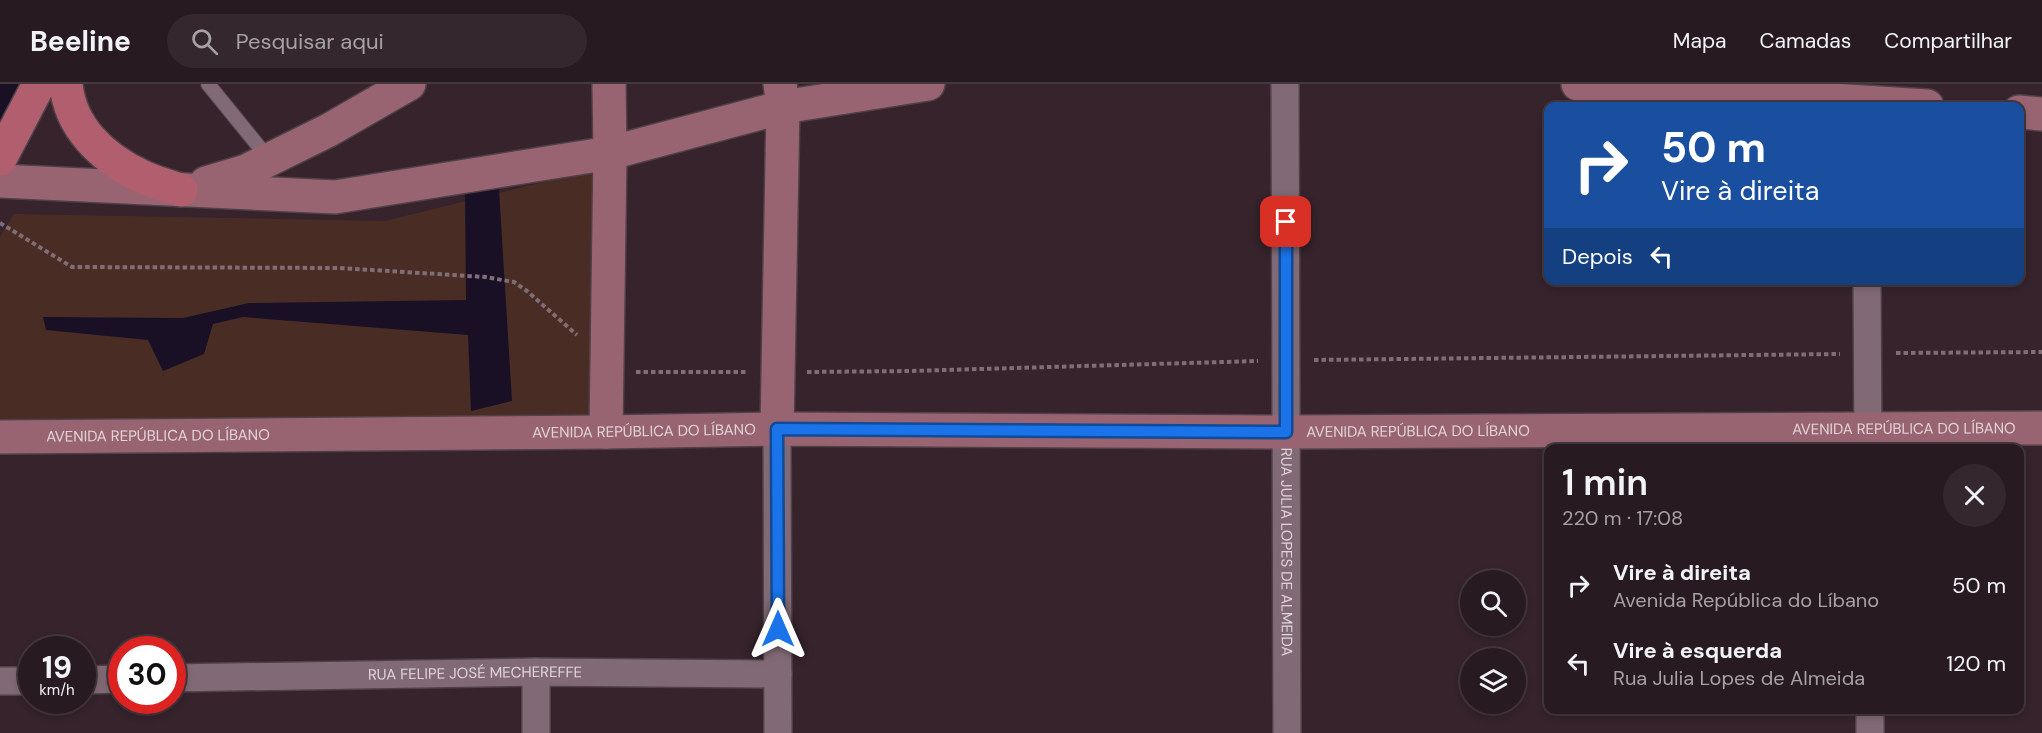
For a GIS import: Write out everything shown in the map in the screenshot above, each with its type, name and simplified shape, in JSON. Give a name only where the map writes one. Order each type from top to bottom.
[{"type":"main road","points":[[0,159],[39,84]]},
{"type":"main road","points":[[66,84],[67,97],[76,122],[92,142],[115,161],[142,177],[181,190],[224,179],[269,159],[329,130],[409,84]]},
{"type":"main road","points":[[606,432],[609,84]]},
{"type":"main road","points":[[0,181],[325,197],[364,193],[610,153],[781,96],[928,84]]},
{"type":"main road","points":[[1578,84],[1824,102]]},
{"type":"main road","points":[[777,429],[781,96]]},
{"type":"main road","points":[[2024,112],[2042,114]]},
{"type":"main road","name":"AVENIDA REPÚBLICA DO LÍBANO","points":[[0,437],[777,429],[1868,438],[2042,428]]},
{"type":"street","name":"RUA JULIA LOPES DE ALMEIDA","points":[[1285,84],[1287,733]]},
{"type":"street","points":[[1867,285],[1868,438]]},
{"type":"street","points":[[777,429],[778,733]]},
{"type":"street","points":[[536,672],[536,733]]},
{"type":"street","name":"RUA FELIPE JOSÉ MECHEREFFE","points":[[186,678],[536,672],[778,674]]},
{"type":"street","points":[[0,681],[18,681]]},
{"type":"street","points":[[1870,714],[1870,733]]},
{"type":"lane","points":[[208,84],[269,159]]},
{"type":"path","points":[[0,224],[72,267],[340,268],[485,277],[514,282],[607,359],[632,372],[911,371],[1286,360],[2042,352]]},
{"type":"shaded area","points":[[593,170],[601,416],[0,425],[0,237],[14,214],[385,221]]},
{"type":"shaded area","points":[[499,189],[512,401],[471,411],[468,335],[243,317],[213,324],[204,354],[163,371],[148,340],[46,330],[43,317],[183,318],[249,303],[466,300],[465,191]]},
{"type":"waterway","points":[[0,106],[11,84]]},
{"type":"route","points":[[778,629],[777,429],[1286,432],[1286,222]]}]
